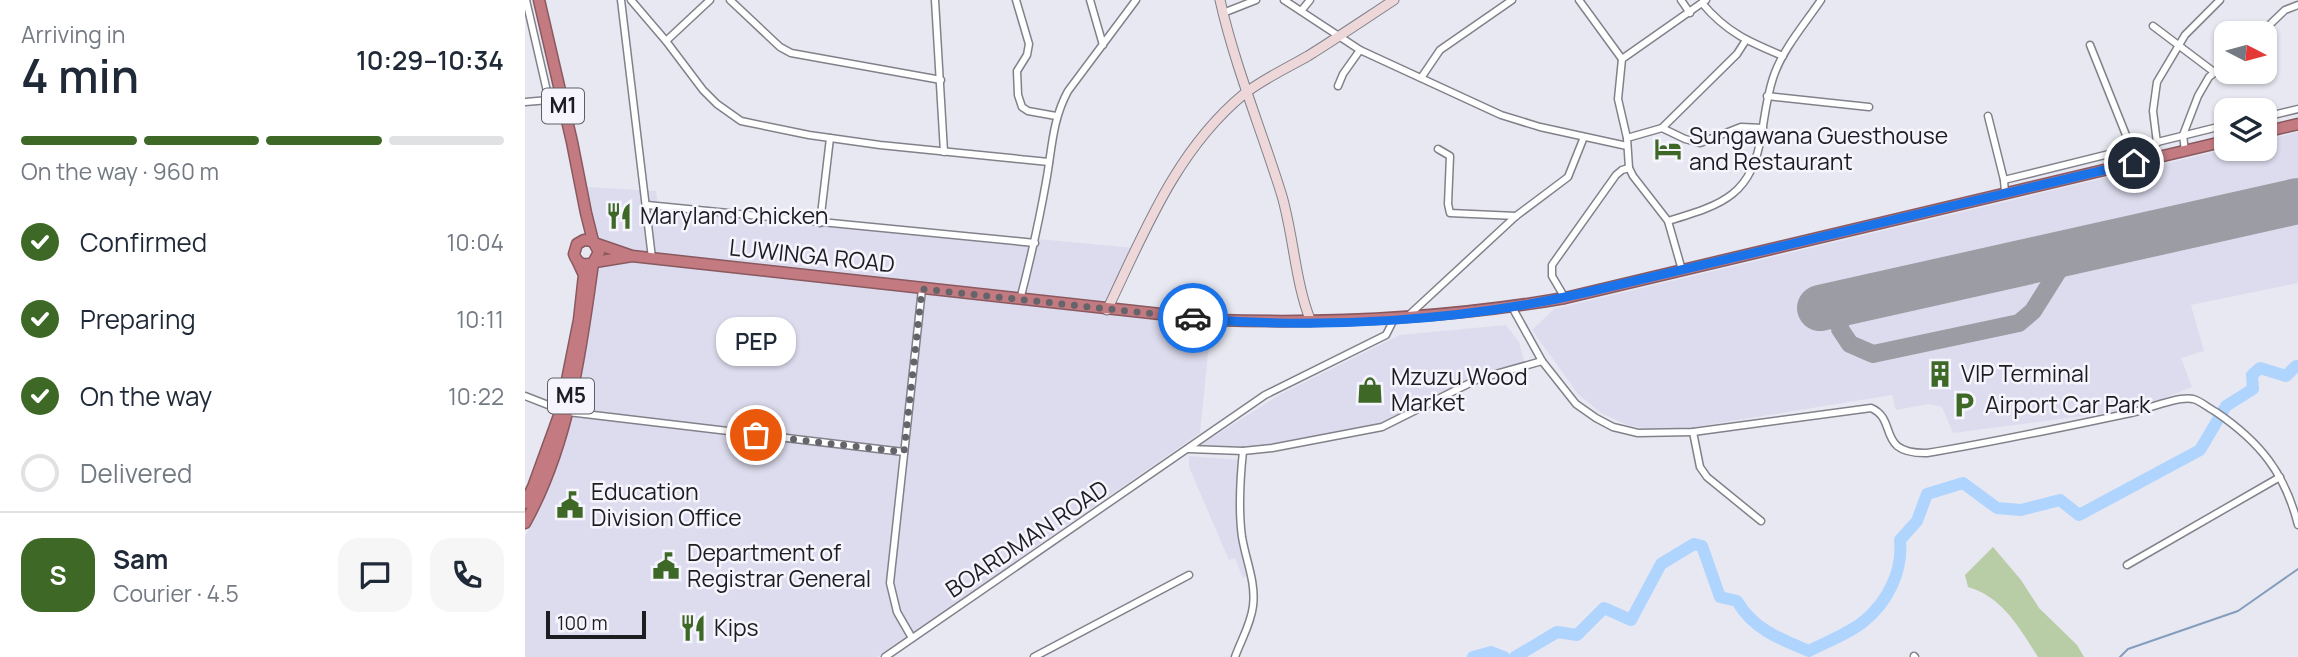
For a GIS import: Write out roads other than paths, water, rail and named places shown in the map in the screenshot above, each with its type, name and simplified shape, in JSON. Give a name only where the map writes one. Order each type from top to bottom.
[{"type":"highway","name":"M1","points":[[539,0],[586,213],[599,252],[594,262]]},
{"type":"highway","points":[[2277,129],[2298,124]]},
{"type":"highway","name":"LUWINGA ROAD","points":[[594,242],[632,256],[1107,310],[1215,320],[1311,322],[1400,319],[1512,307],[1565,298],[2214,144]]},
{"type":"highway","name":"M1","points":[[578,262],[574,250],[579,242],[586,213]]},
{"type":"highway","points":[[579,242],[594,242]]},
{"type":"highway","name":"LUWINGA ROAD","points":[[594,262],[632,256]]},
{"type":"highway","points":[[578,262],[583,265],[594,262]]},
{"type":"highway","name":"M5","points":[[525,503],[564,411],[584,275],[578,262]]},
{"type":"highway","name":"M5","points":[[525,523],[547,477],[583,340],[594,262]]},
{"type":"street","points":[[526,0],[549,100]]},
{"type":"street","points":[[621,0],[652,258]]},
{"type":"street","points":[[631,0],[703,90],[741,121],[830,138],[1049,162]]},
{"type":"street","points":[[666,41],[710,0]]},
{"type":"street","points":[[730,0],[780,47],[791,52],[940,80]]},
{"type":"street","points":[[933,0],[944,152]]},
{"type":"street","points":[[1016,0],[1029,44],[1027,55],[1017,71],[1018,95],[1022,107],[1028,111],[1056,116]]},
{"type":"street","points":[[1090,0],[1103,45]]},
{"type":"street","points":[[1020,300],[1035,243],[1056,116],[1067,91],[1136,0]]},
{"type":"street","points":[[1220,0],[1282,199],[1299,287],[1311,322]]},
{"type":"street","points":[[1223,13],[1256,0]]},
{"type":"street","points":[[1284,0],[1360,50],[1515,121],[1584,137],[1627,142],[1662,128],[1737,54],[1746,40]]},
{"type":"street","points":[[1301,11],[1310,0]]},
{"type":"street","points":[[1107,310],[1153,215],[1187,155],[1217,118],[1247,92],[1338,38],[1394,0]]},
{"type":"street","points":[[1421,78],[1440,50],[1512,0]]},
{"type":"street","points":[[1579,0],[1622,59],[1618,99],[1627,142],[1629,168],[1668,221],[1682,270]]},
{"type":"street","points":[[1681,0],[1690,13]]},
{"type":"street","points":[[1668,221],[1709,209],[1727,199],[1739,189],[1753,169],[1767,96],[1783,56],[1821,0]]},
{"type":"street","points":[[2157,143],[2153,111],[2154,90],[2178,44],[2193,25],[2220,0]]},
{"type":"street","points":[[1622,59],[1704,2],[1730,32],[1783,56]]},
{"type":"street","points":[[2274,21],[2285,10],[2298,5]]},
{"type":"street","points":[[2154,26],[2214,72],[2205,84],[2183,135],[2185,151]]},
{"type":"street","points":[[2090,45],[2131,150]]},
{"type":"street","points":[[1338,86],[1360,50]]},
{"type":"street","points":[[1767,96],[1869,107]]},
{"type":"street","points":[[525,102],[561,99]]},
{"type":"street","points":[[2277,114],[2298,109]]},
{"type":"street","points":[[1988,116],[2005,193]]},
{"type":"street","points":[[1662,128],[1700,143],[1741,127],[1763,128]]},
{"type":"street","points":[[2004,180],[2214,128]]},
{"type":"street","name":"BOARDMAN ROAD","points":[[885,657],[1265,395],[1386,335],[1400,319],[1516,216],[1568,177],[1584,137]]},
{"type":"street","points":[[820,223],[830,138]]},
{"type":"street","points":[[1438,149],[1450,156],[1450,213],[1516,216]]},
{"type":"street","points":[[1565,298],[1552,276],[1552,265],[1616,174],[1629,168]]},
{"type":"street","points":[[647,205],[1035,243]]},
{"type":"street","points":[[912,638],[897,612],[890,583],[922,289]]},
{"type":"street","points":[[1512,307],[1542,361],[1576,404],[1613,427],[1638,433],[1693,432],[1871,408],[1879,413],[1897,447],[1927,453],[2109,417],[2185,398],[2200,402],[2224,417],[2260,449],[2280,477],[2298,525]]},
{"type":"street","points":[[1188,449],[1243,451],[1272,448],[1382,427],[1478,379],[1542,361]]},
{"type":"street","points":[[525,396],[564,411],[904,452]]},
{"type":"street","points":[[1693,432],[1700,467],[1707,477],[1761,521]]},
{"type":"street","points":[[1235,657],[1248,625],[1254,599],[1239,501],[1243,451]]},
{"type":"street","points":[[2127,565],[2280,477]]},
{"type":"street","points":[[1034,657],[1189,575]]},
{"type":"waterway","points":[[1515,657],[1557,632],[1577,635],[1604,608],[1631,620],[1661,564],[1694,544],[1702,546],[1720,597],[1737,601],[1743,611],[1759,626],[1809,651],[1857,626],[1880,605],[1896,574],[1900,540],[1917,521],[1927,494],[1963,483],[1997,508],[2021,510],[2060,500],[2079,515],[2200,450],[2226,406],[2253,389],[2252,375],[2260,368],[2286,376],[2298,367]]},
{"type":"waterway","points":[[2120,657],[2128,649],[2238,611],[2298,569]]},
{"type":"waterway","points":[[1473,657],[1491,652],[1504,657]]},
{"type":"place","name":"Sungawana Guesthouse and Restaurant","points":[[1668,149]]},
{"type":"place","name":"Maryland Chicken","points":[[619,216]]},
{"type":"place","name":"VIP Terminal","points":[[1940,374]]},
{"type":"place","name":"Mzuzu Wood Market","points":[[1370,390]]},
{"type":"place","name":"Airport Car Park","points":[[1964,405]]},
{"type":"place","name":"PEP","points":[[756,435]]},
{"type":"place","name":"Education Division Office","points":[[570,505]]},
{"type":"place","name":"Department of Registrar General","points":[[666,566]]},
{"type":"place","name":"Kips","points":[[693,628]]}]
